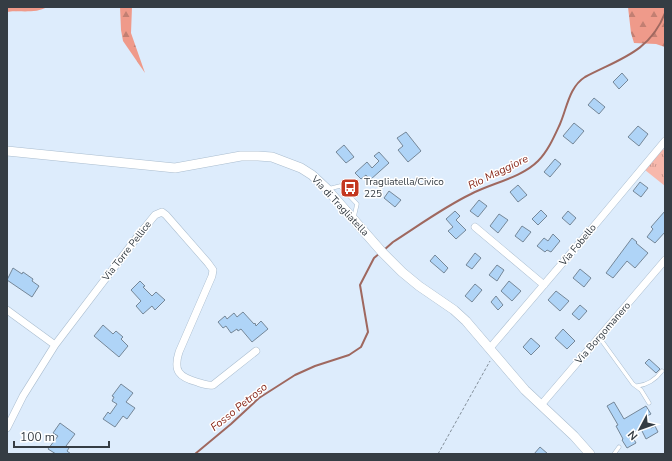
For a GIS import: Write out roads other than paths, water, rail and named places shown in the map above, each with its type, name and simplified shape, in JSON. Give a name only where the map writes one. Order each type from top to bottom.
[{"type":"street","name":"Via Fobello","points":[[492,350],[544,285],[665,141]]},
{"type":"street","name":"Via di Tragliatella","points":[[7,151],[175,168],[241,156],[258,156],[272,157],[300,168],[312,175],[327,189],[387,257],[411,280],[460,315],[492,350],[518,382],[574,436],[590,454]]},
{"type":"street","name":"Via Torre Pellice","points":[[7,428],[23,396],[55,345],[138,236],[155,215],[162,212],[213,270],[212,276],[179,352],[176,365],[180,373],[187,379],[207,386],[213,386],[256,351]]},
{"type":"street","points":[[476,227],[544,285]]},
{"type":"street","name":"Via Borgomanero","points":[[541,405],[665,260]]},
{"type":"street","points":[[7,310],[55,345]]},
{"type":"lane","points":[[327,189],[340,186],[357,204],[353,219]]},
{"type":"lane","points":[[599,337],[633,384],[637,386],[649,403]]},
{"type":"lane","points":[[637,386],[649,382],[658,376],[662,371]]},
{"type":"lane","points":[[614,454],[619,447]]},
{"type":"waterway","name":"Rio Maggiore","points":[[384,250],[393,242],[461,199],[479,190],[515,176],[531,167],[542,157],[550,144],[560,124],[575,86],[585,77],[621,59],[642,46],[659,26],[665,13]]},
{"type":"waterway","name":"Fosso Petroso","points":[[195,454],[259,398],[295,375],[315,366],[349,355],[361,347],[368,332],[360,285],[374,258],[380,253]]},
{"type":"place","name":"Tragliatella/Civico 225","points":[[350,188]]}]
